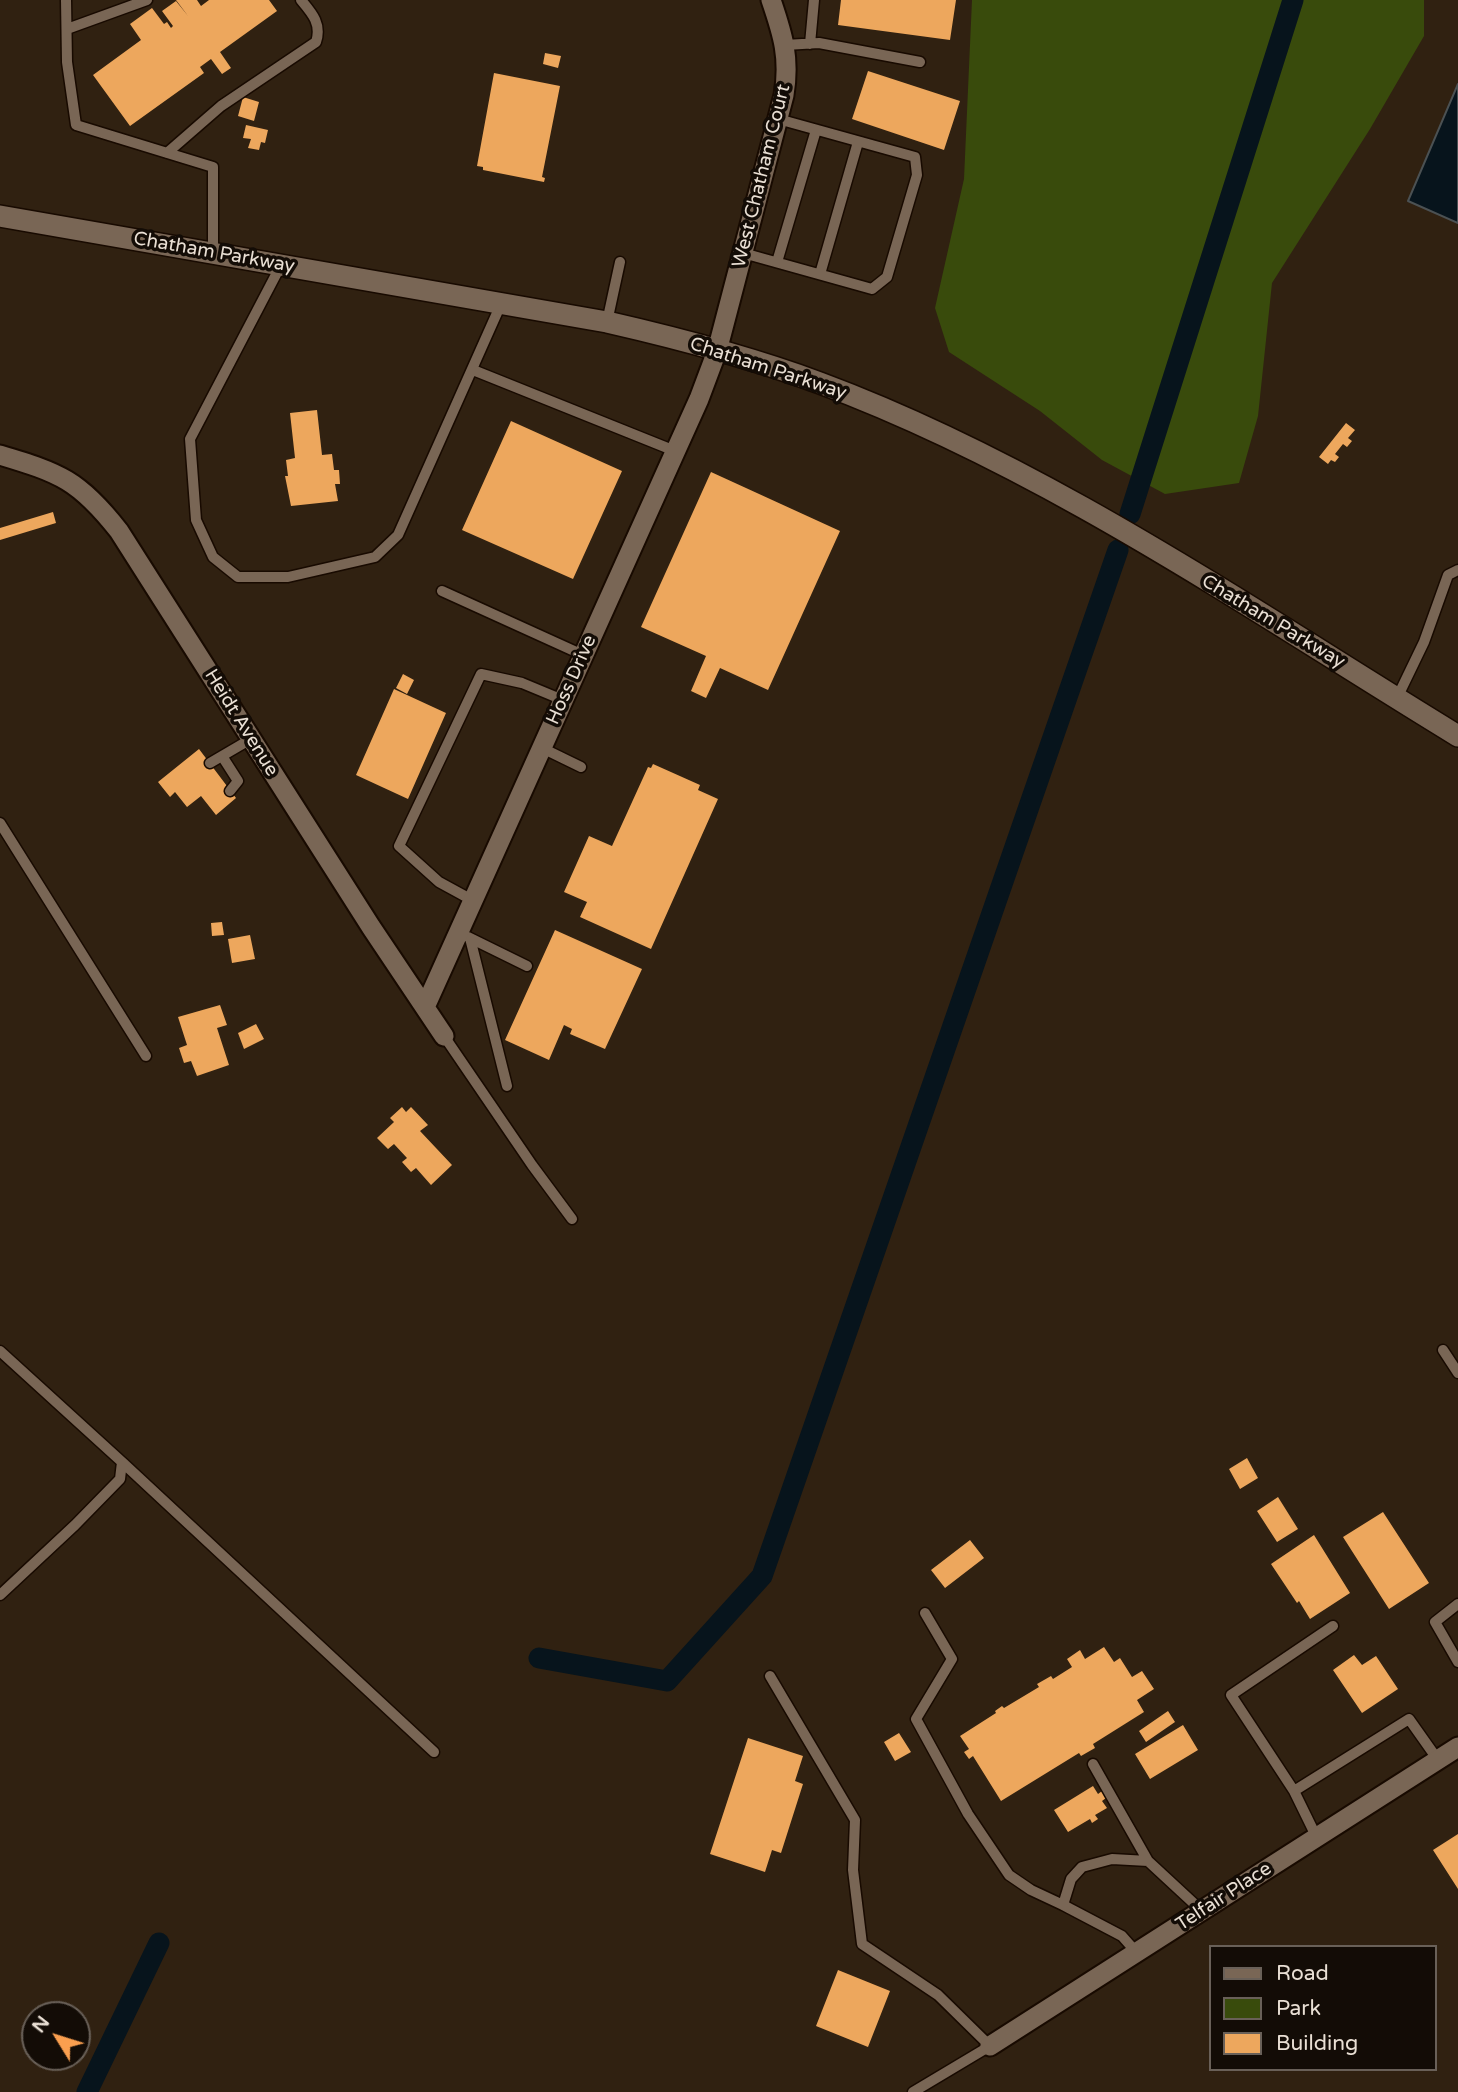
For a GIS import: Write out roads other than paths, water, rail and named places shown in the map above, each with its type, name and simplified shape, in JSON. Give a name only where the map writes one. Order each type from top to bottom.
[{"type":"main road","name":"Chatham Parkway","points":[[0,216],[607,322],[717,351],[822,384],[956,441],[1068,499],[1458,736]]},
{"type":"street","name":"West Chatham Court","points":[[717,351],[788,72],[785,45],[771,0]]},
{"type":"street","name":"Hoss Drive","points":[[425,1007],[464,935],[472,900],[699,399],[717,351]]},
{"type":"street","name":"Heidt Avenue","points":[[0,455],[61,475],[75,484],[105,513],[444,1036]]},
{"type":"street","name":"Telfair Place","points":[[990,2046],[1458,1748]]},
{"type":"lane","points":[[66,0],[67,62],[75,125],[213,167],[213,253]]},
{"type":"lane","points":[[67,29],[147,0]]},
{"type":"lane","points":[[167,153],[221,106],[316,42],[318,27],[313,14],[301,0]]},
{"type":"lane","points":[[810,44],[814,0]]},
{"type":"lane","points":[[785,45],[819,43],[920,62]]},
{"type":"lane","points":[[743,253],[872,289],[887,277],[917,175],[915,157],[778,119]]},
{"type":"lane","points":[[777,262],[816,130]]},
{"type":"lane","points":[[820,274],[858,142]]},
{"type":"lane","points":[[607,322],[620,262]]},
{"type":"lane","points":[[281,265],[190,439],[196,520],[213,557],[238,577],[288,577],[375,557],[398,535],[501,303]]},
{"type":"lane","points":[[473,369],[675,451]]},
{"type":"lane","points":[[1396,698],[1424,642],[1448,575],[1458,570]]},
{"type":"lane","points":[[442,591],[583,655]]},
{"type":"lane","points":[[472,900],[439,882],[399,846],[481,674],[522,683],[563,700]]},
{"type":"lane","points":[[210,763],[251,739]]},
{"type":"lane","points":[[541,748],[581,767]]},
{"type":"lane","points":[[222,756],[238,781],[230,791]]},
{"type":"lane","points":[[0,823],[146,1056]]},
{"type":"lane","points":[[464,935],[527,967]]},
{"type":"lane","points":[[464,935],[507,1086]]},
{"type":"lane","points":[[444,1036],[531,1165],[572,1219]]},
{"type":"lane","points":[[1443,1350],[1458,1374]]},
{"type":"lane","points":[[0,1351],[434,1752]]},
{"type":"lane","points":[[0,1595],[120,1479],[122,1462]]},
{"type":"lane","points":[[1458,1604],[1435,1622],[1458,1662]]},
{"type":"lane","points":[[925,1612],[952,1659],[916,1719],[968,1814],[1009,1875],[1031,1890],[1122,1936],[1137,1953]]},
{"type":"lane","points":[[1317,1838],[1294,1791],[1231,1695],[1333,1626]]},
{"type":"lane","points":[[770,1676],[855,1819],[853,1870],[862,1944],[938,1995],[990,2046],[913,2092]]},
{"type":"lane","points":[[1294,1791],[1409,1719],[1438,1760]]},
{"type":"lane","points":[[1093,1764],[1148,1861],[1202,1911]]},
{"type":"lane","points":[[1063,1905],[1071,1879],[1082,1867],[1112,1859],[1148,1861]]},
{"type":"waterway","points":[[1130,514],[1293,0]]},
{"type":"waterway","points":[[539,1658],[667,1681],[762,1576],[1118,550]]},
{"type":"waterway","points":[[87,2092],[159,1943]]}]
